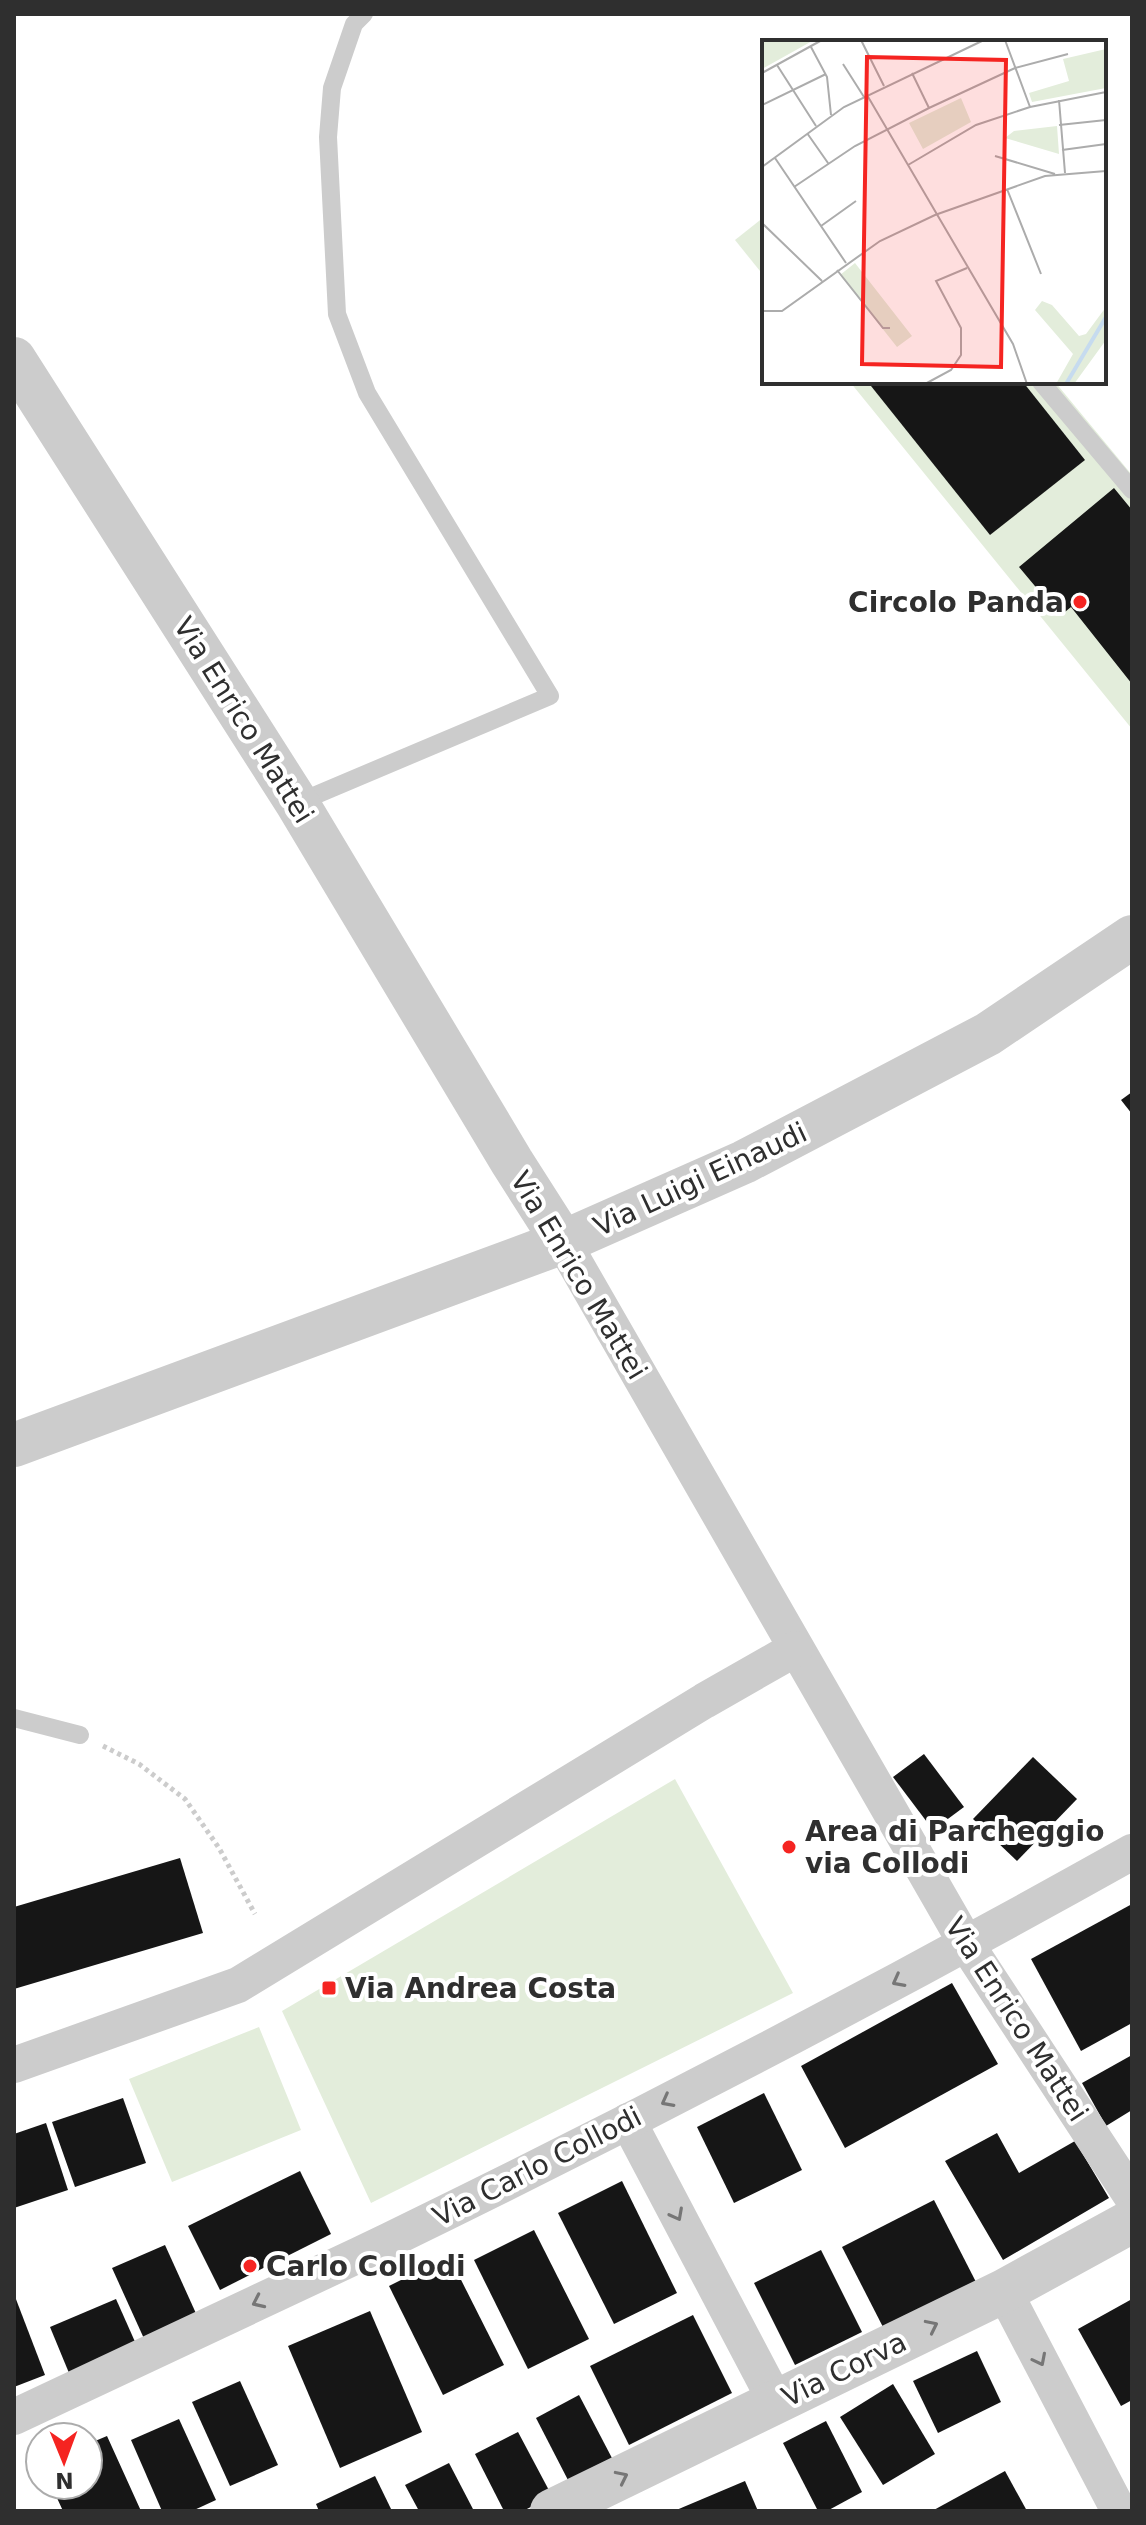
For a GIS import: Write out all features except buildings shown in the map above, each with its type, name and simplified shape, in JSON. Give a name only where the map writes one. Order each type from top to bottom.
[{"type":"street","name":"Via Enrico Mattei","points":[[14,359],[297,803],[563,1242],[967,1945],[1132,2197]]},
{"type":"street","name":"Via Luigi Einaudi","points":[[14,1445],[563,1242],[744,1162],[961,1050],[1011,1020],[1132,937]]},
{"type":"street","points":[[14,2065],[238,1985],[704,1701],[795,1649]]},
{"type":"street","name":"Via Carlo Collodi","points":[[14,2417],[389,2240],[628,2121],[967,1945],[1132,1852]]},
{"type":"street","points":[[628,2121],[776,2402]]},
{"type":"street","name":"Via Corva","points":[[552,2511],[1004,2291],[1132,2221]]},
{"type":"street","points":[[1004,2291],[1119,2511]]},
{"type":"lane","points":[[297,803],[550,696],[367,393],[337,314],[328,137],[332,88],[354,24],[364,14]]},
{"type":"lane","points":[[1043,384],[1132,490]]},
{"type":"lane","points":[[14,1718],[80,1735]]},
{"type":"path","points":[[80,1735],[139,1764],[185,1799],[219,1848],[255,1914]]},
{"type":"green space","points":[[762,219],[762,274],[735,240]]},
{"type":"green space","name":"Circolo Panda","points":[[852,384],[1057,384],[1132,475],[1132,729]]},
{"type":"green space","points":[[675,1779],[793,1993],[371,2203],[282,2011]]},
{"type":"green space","points":[[259,2027],[301,2130],[172,2182],[129,2079]]},
{"type":"place","name":"Circolo Panda","points":[[1080,602]]},
{"type":"place","name":"Area di Parcheggio via Collodi","points":[[789,1847]]},
{"type":"place","name":"Via Andrea Costa","points":[[329,1988]]},
{"type":"place","name":"Carlo Collodi","points":[[250,2266]]}]
